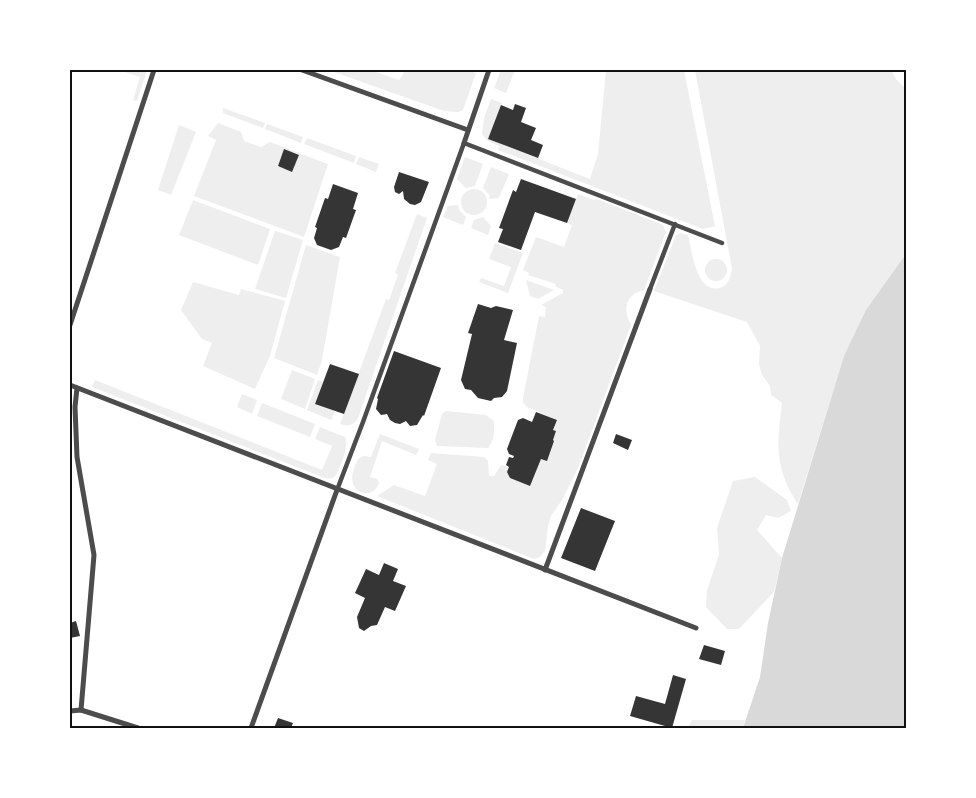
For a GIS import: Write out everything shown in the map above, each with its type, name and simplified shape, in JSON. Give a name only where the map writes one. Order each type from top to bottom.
[{"type":"street","points":[[70,325],[154,70]]},
{"type":"street","points":[[302,70],[468,130]]},
{"type":"street","points":[[251,728],[464,144],[489,70]]},
{"type":"street","points":[[464,144],[722,242]]},
{"type":"street","points":[[545,570],[675,224]]},
{"type":"street","points":[[70,385],[696,628]]},
{"type":"street","points":[[77,388],[75,407],[77,457],[94,555],[82,710]]},
{"type":"street","points":[[70,711],[82,710],[138,728]]},
{"type":"shaded area","points":[[118,70],[147,70],[137,101],[133,100],[140,77]]},
{"type":"shaded area","points":[[328,70],[370,70],[399,80],[405,70],[468,70],[476,73],[463,110],[458,112],[444,111]]},
{"type":"shaded area","points":[[501,70],[515,70],[506,93],[494,88]]},
{"type":"shaded area","points":[[606,70],[684,70],[715,226],[703,229],[498,150],[499,146],[488,141],[482,134],[484,118],[491,99],[502,103],[488,139],[590,179],[598,154]]},
{"type":"shaded area","points":[[695,70],[891,70],[896,79],[906,89],[906,254],[844,356],[798,504],[785,479],[779,455],[782,403],[771,395],[770,386],[762,375],[759,364],[760,346],[747,322],[654,291],[676,235],[680,233],[688,235],[696,270],[705,284],[712,288],[723,287],[729,280],[732,269]]},
{"type":"shaded area","points":[[223,108],[265,123],[263,128],[223,113]]},
{"type":"shaded area","points":[[218,123],[241,132],[244,141],[261,147],[270,142],[328,164],[304,237],[194,196],[216,140],[208,136]],"holes":[[[284,150],[299,155],[292,172],[278,166]]]},
{"type":"shaded area","points":[[267,124],[303,137],[301,143],[265,129]]},
{"type":"shaded area","points":[[179,125],[196,132],[171,195],[158,190]]},
{"type":"shaded area","points":[[307,138],[356,156],[354,163],[304,144]]},
{"type":"shaded area","points":[[359,157],[379,164],[376,172],[356,164]]},
{"type":"shaded area","points":[[465,157],[483,164],[475,186],[466,188],[457,179]]},
{"type":"shaded area","points":[[491,167],[509,174],[499,198],[489,199],[490,196],[483,188]]},
{"type":"shaded area","points":[[474,189],[483,193],[487,202],[483,211],[474,215],[465,211],[461,202],[465,193]]},
{"type":"shaded area","points":[[578,194],[594,200],[597,199],[663,225],[666,232],[644,290],[633,295],[627,303],[628,319],[631,325],[578,468],[562,500],[551,516],[545,551],[540,557],[534,559],[377,496],[394,485],[425,496],[437,464],[428,460],[431,453],[484,457],[488,461],[489,476],[494,476],[501,465],[509,467],[507,472],[510,478],[530,486],[541,459],[547,460],[554,441],[556,431],[553,430],[557,420],[527,407],[523,403],[523,398],[539,316],[545,317],[546,307],[541,305],[563,293],[563,290],[555,286],[556,284],[528,275],[529,273],[523,270],[536,237],[564,247],[572,225],[567,223]]},
{"type":"shaded area","points":[[193,200],[270,229],[258,265],[179,235]]},
{"type":"shaded area","points":[[458,205],[460,211],[466,217],[463,225],[443,217],[448,206]]},
{"type":"shaded area","points":[[417,214],[427,218],[358,418],[350,425],[340,424],[386,299],[389,300],[398,275],[395,273]]},
{"type":"shaded area","points":[[483,217],[491,226],[488,235],[471,228],[474,220]]},
{"type":"shaded area","points":[[275,231],[303,240],[286,298],[255,289]]},
{"type":"shaded area","points":[[495,243],[523,253],[508,293],[479,282],[481,278],[504,286],[511,267],[489,259]]},
{"type":"shaded area","points":[[306,245],[340,257],[322,360],[317,375],[274,358]]},
{"type":"shaded area","points":[[906,254],[906,728],[743,728],[760,677],[768,623],[782,558],[844,356],[866,310]]},
{"type":"shaded area","points":[[716,259],[724,262],[727,270],[724,278],[716,281],[708,278],[705,270],[708,262]]},
{"type":"shaded area","points":[[526,280],[554,290],[538,299],[530,296]]},
{"type":"shaded area","points":[[193,282],[239,295],[241,289],[285,301],[270,356],[255,389],[203,366],[212,343],[202,339],[181,310]]},
{"type":"shaded area","points":[[292,370],[315,379],[305,409],[281,399]]},
{"type":"shaded area","points":[[95,380],[322,470],[332,446],[315,439],[320,427],[345,437],[346,445],[342,462],[335,476],[325,478],[92,387]]},
{"type":"shaded area","points":[[318,380],[323,382],[315,404],[335,411],[331,420],[307,410]]},
{"type":"shaded area","points":[[242,394],[257,400],[252,414],[237,407]]},
{"type":"shaded area","points":[[262,403],[315,424],[310,437],[257,416]]},
{"type":"shaded area","points":[[446,411],[486,415],[494,421],[493,438],[488,448],[437,446],[435,440],[442,414]]},
{"type":"shaded area","points":[[380,434],[419,449],[416,455],[382,441],[370,477],[377,479],[379,483],[370,493],[364,493],[358,491],[354,486],[352,479],[354,470],[359,458],[364,456],[371,457]]},
{"type":"shaded area","points":[[755,477],[787,500],[791,511],[778,518],[766,515],[757,530],[782,558],[774,592],[739,629],[727,629],[706,607],[707,590],[719,555],[717,528],[733,481]]},
{"type":"shaded area","points":[[692,720],[745,720],[743,728],[688,728]]},
{"type":"building","points":[[515,104],[526,108],[521,122],[536,128],[531,140],[543,145],[538,158],[488,139],[501,105],[513,110]]},
{"type":"building","points":[[284,149],[299,155],[292,172],[278,166]]},
{"type":"building","points":[[399,172],[429,182],[421,202],[415,205],[410,204],[404,199],[403,191],[399,194],[395,192],[394,187]]},
{"type":"building","points":[[521,179],[576,199],[567,223],[535,212],[521,250],[498,242],[503,229],[499,228],[513,190],[516,192]]},
{"type":"building","points":[[333,184],[358,193],[353,209],[356,210],[346,238],[343,237],[339,247],[331,250],[317,245],[314,238],[317,228],[315,227],[325,198],[328,199]]},
{"type":"building","points":[[478,304],[491,308],[496,306],[513,310],[504,340],[517,343],[507,391],[502,397],[494,398],[491,401],[478,398],[471,390],[465,389],[461,380],[472,334],[468,333]]},
{"type":"building","points":[[394,351],[441,368],[424,416],[417,425],[410,426],[406,421],[400,424],[395,423],[390,420],[387,414],[381,415],[376,409],[377,398]]},
{"type":"building","points":[[330,364],[359,374],[344,414],[315,404]]},
{"type":"building","points":[[536,412],[557,420],[553,430],[556,431],[554,441],[547,461],[541,459],[530,486],[510,478],[507,472],[509,467],[506,465],[509,457],[513,458],[514,456],[509,454],[507,449],[518,420],[523,418],[532,422]]},
{"type":"building","points":[[616,434],[632,440],[628,450],[613,443]]},
{"type":"building","points":[[581,508],[615,521],[595,571],[561,558]]},
{"type":"building","points":[[384,563],[398,569],[393,581],[406,586],[395,611],[385,607],[377,625],[371,626],[364,631],[359,628],[357,617],[365,598],[355,593],[366,569],[379,575]]},
{"type":"building","points":[[76,621],[80,636],[70,638],[70,623]]},
{"type":"building","points":[[704,645],[725,651],[721,665],[699,659]]},
{"type":"building","points":[[673,675],[686,679],[672,728],[630,716],[636,696],[665,704]]},
{"type":"building","points":[[278,718],[293,723],[291,728],[274,728]]}]
